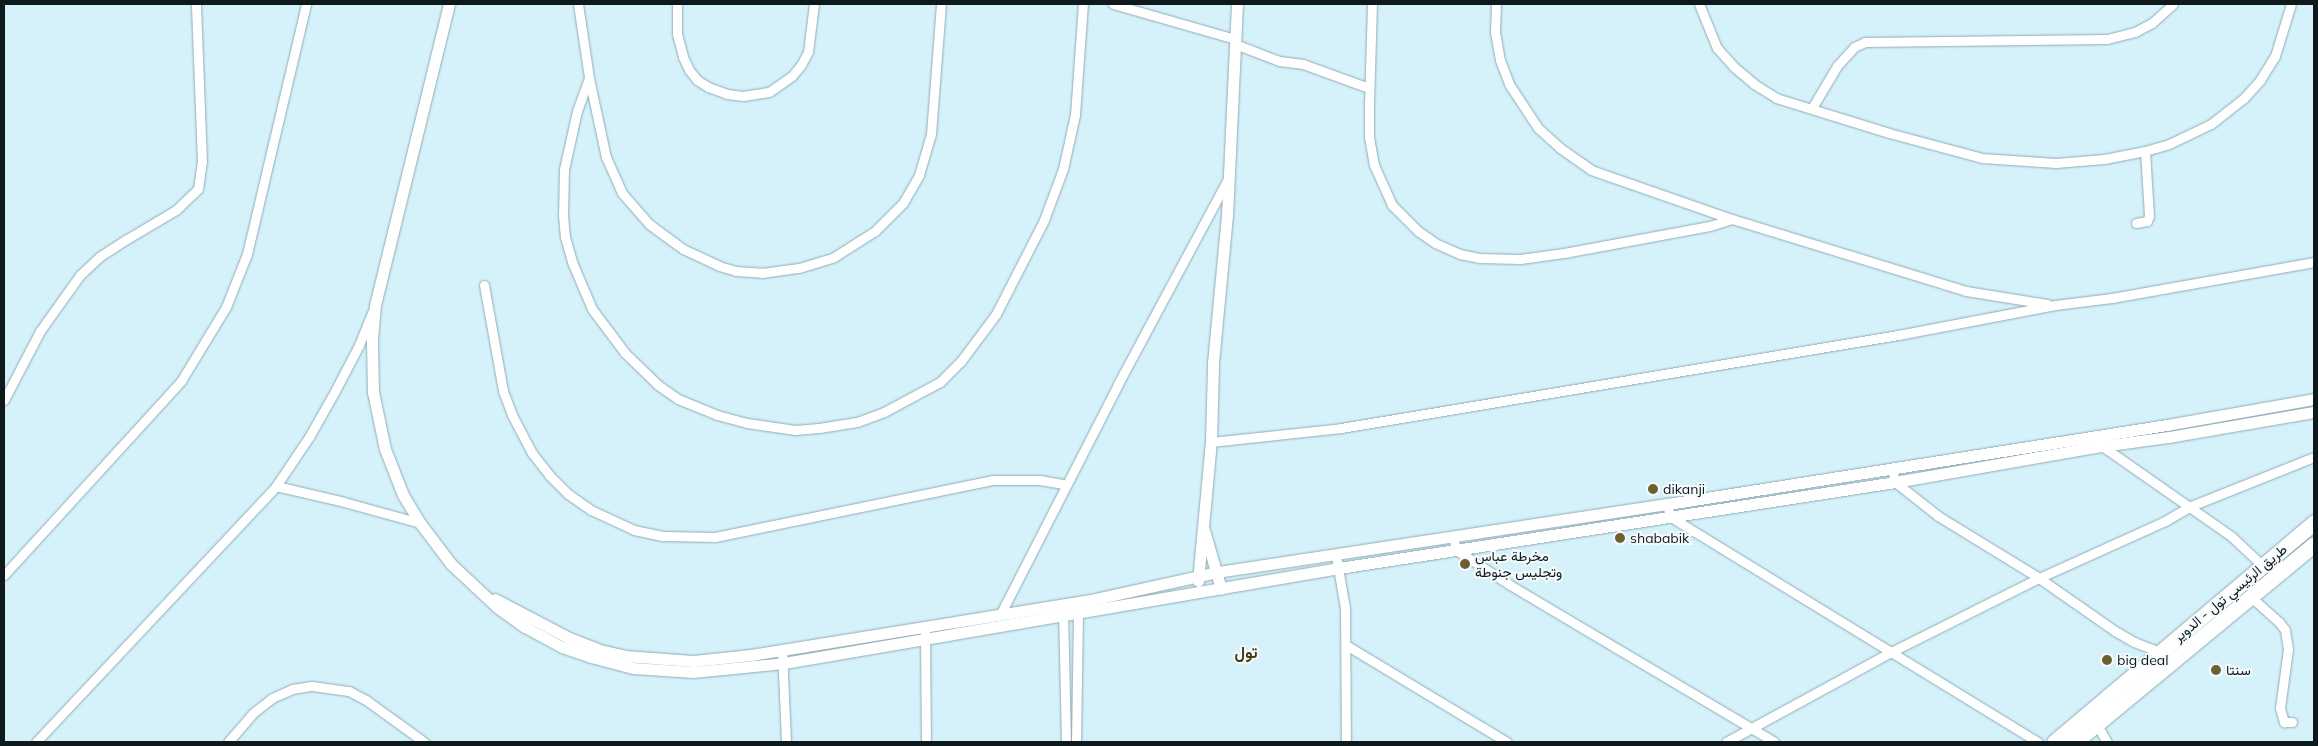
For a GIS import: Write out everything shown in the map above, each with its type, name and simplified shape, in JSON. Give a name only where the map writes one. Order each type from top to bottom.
[{"type":"main road","name":"طريق الرئيسي تول - الدوير","points":[[2054,742],[2262,564],[2314,522]]},
{"type":"main road","name":"طريق الرئيسي تول - الدوير","points":[[2075,742],[2314,544]]},
{"type":"street","points":[[4,400],[40,331],[80,275],[99,257],[187,202],[198,188],[202,162],[196,4]]},
{"type":"street","points":[[4,575],[181,381],[226,308],[247,254],[306,4]]},
{"type":"street","points":[[36,742],[276,486],[309,437],[335,391],[359,346],[375,305],[449,4]]},
{"type":"street","points":[[578,4],[589,78],[612,173],[622,193],[649,224],[683,249],[719,266],[752,273],[798,268],[834,257],[855,245],[895,213],[911,190],[926,157],[930,134],[940,4]]},
{"type":"street","points":[[677,4],[678,40],[689,70],[697,80],[708,87],[727,94],[743,96],[769,92],[792,76],[801,65],[808,52],[814,4]]},
{"type":"street","points":[[589,78],[577,110],[564,168],[563,206],[565,237],[592,309],[625,353],[658,385],[678,399],[717,415],[747,423],[788,429],[819,428],[857,422],[884,412],[940,382],[966,355],[996,314],[1044,220],[1063,169],[1075,115],[1083,4]]},
{"type":"street","points":[[1113,4],[1235,41],[1279,61],[1303,64],[1369,88]]},
{"type":"street","points":[[1200,593],[1198,576],[1211,442],[1213,363],[1223,274],[1237,4]]},
{"type":"street","points":[[1372,4],[1369,137],[1374,165],[1382,187],[1392,205],[1418,230],[1449,250],[1498,260],[1520,259],[1683,231],[1732,219]]},
{"type":"street","points":[[1496,4],[1496,32],[1500,60],[1509,84],[1538,128],[1560,148],[1590,170],[1732,219],[1966,291],[2055,305]]},
{"type":"street","points":[[1699,4],[1717,48],[1734,67],[1776,98],[1889,133],[1982,158],[2056,163],[2104,159],[2145,151],[2169,144],[2211,124],[2244,98],[2260,80],[2275,56],[2291,4]]},
{"type":"street","points":[[1812,108],[1837,66],[1854,47],[1865,42],[2107,39],[2135,32],[2152,23],[2173,4]]},
{"type":"street","points":[[2136,223],[2147,221],[2149,216],[2145,151]]},
{"type":"street","points":[[1000,615],[1118,384],[1229,179]]},
{"type":"street","points":[[1211,442],[1341,428],[1898,335],[2055,305],[2120,297],[2314,262]]},
{"type":"street","points":[[484,285],[503,391],[521,436],[549,475],[568,494],[591,510],[634,530],[663,536],[715,537],[993,480],[1040,480],[1067,485]]},
{"type":"street","points":[[375,305],[372,372],[378,420],[394,474],[420,523],[451,564],[514,619],[549,640],[575,652],[624,666],[654,671],[693,672],[784,663],[1000,615],[1063,610],[1078,613],[1200,593],[1339,568],[1456,550],[1892,468],[2101,440],[2250,423],[2314,412]]},
{"type":"street","points":[[486,595],[569,638],[600,650],[625,656],[693,662],[925,633],[1063,610],[1217,572],[1336,556],[1537,522],[1669,510],[1895,482],[2314,399]]},
{"type":"street","points":[[2248,411],[2250,423]]},
{"type":"street","points":[[2101,440],[2231,536],[2262,564]]},
{"type":"street","points":[[1726,742],[1893,651],[2038,578],[2165,521],[2191,506],[2314,457]]},
{"type":"street","points":[[1892,468],[1895,482],[1938,516],[2038,578],[2134,642],[2161,652],[2180,656]]},
{"type":"street","points":[[276,486],[420,523]]},
{"type":"street","points":[[1669,510],[2038,742]]},
{"type":"street","points":[[1537,522],[1539,535]]},
{"type":"street","points":[[1204,528],[1221,589]]},
{"type":"street","points":[[1453,536],[1456,550],[1576,626],[1774,742]]},
{"type":"street","points":[[1336,556],[1344,608],[1346,645],[1346,742]]},
{"type":"street","points":[[2250,597],[2279,622],[2287,636],[2288,649],[2280,708],[2282,720],[2284,722],[2292,722]]},
{"type":"street","points":[[1063,610],[1066,742]]},
{"type":"street","points":[[1076,742],[1078,613]]},
{"type":"street","points":[[925,633],[926,742]]},
{"type":"street","points":[[1346,645],[1507,742]]},
{"type":"street","points":[[782,650],[786,742]]},
{"type":"street","points":[[228,742],[253,714],[272,698],[292,688],[312,686],[348,691],[366,700],[424,742]]},
{"type":"street","points":[[2096,725],[2107,742]]},
{"type":"place","name":"dikanji","points":[[1653,489]]},
{"type":"place","name":"shababik","points":[[1620,538]]},
{"type":"place","name":"مخرطة عباس وتجليس جنوطة","points":[[1465,564]]},
{"type":"place","name":"big deal","points":[[2107,660]]},
{"type":"place","name":"سنتا","points":[[2216,670]]},
{"type":"district","name":"تول","points":[[1246,652]]}]
